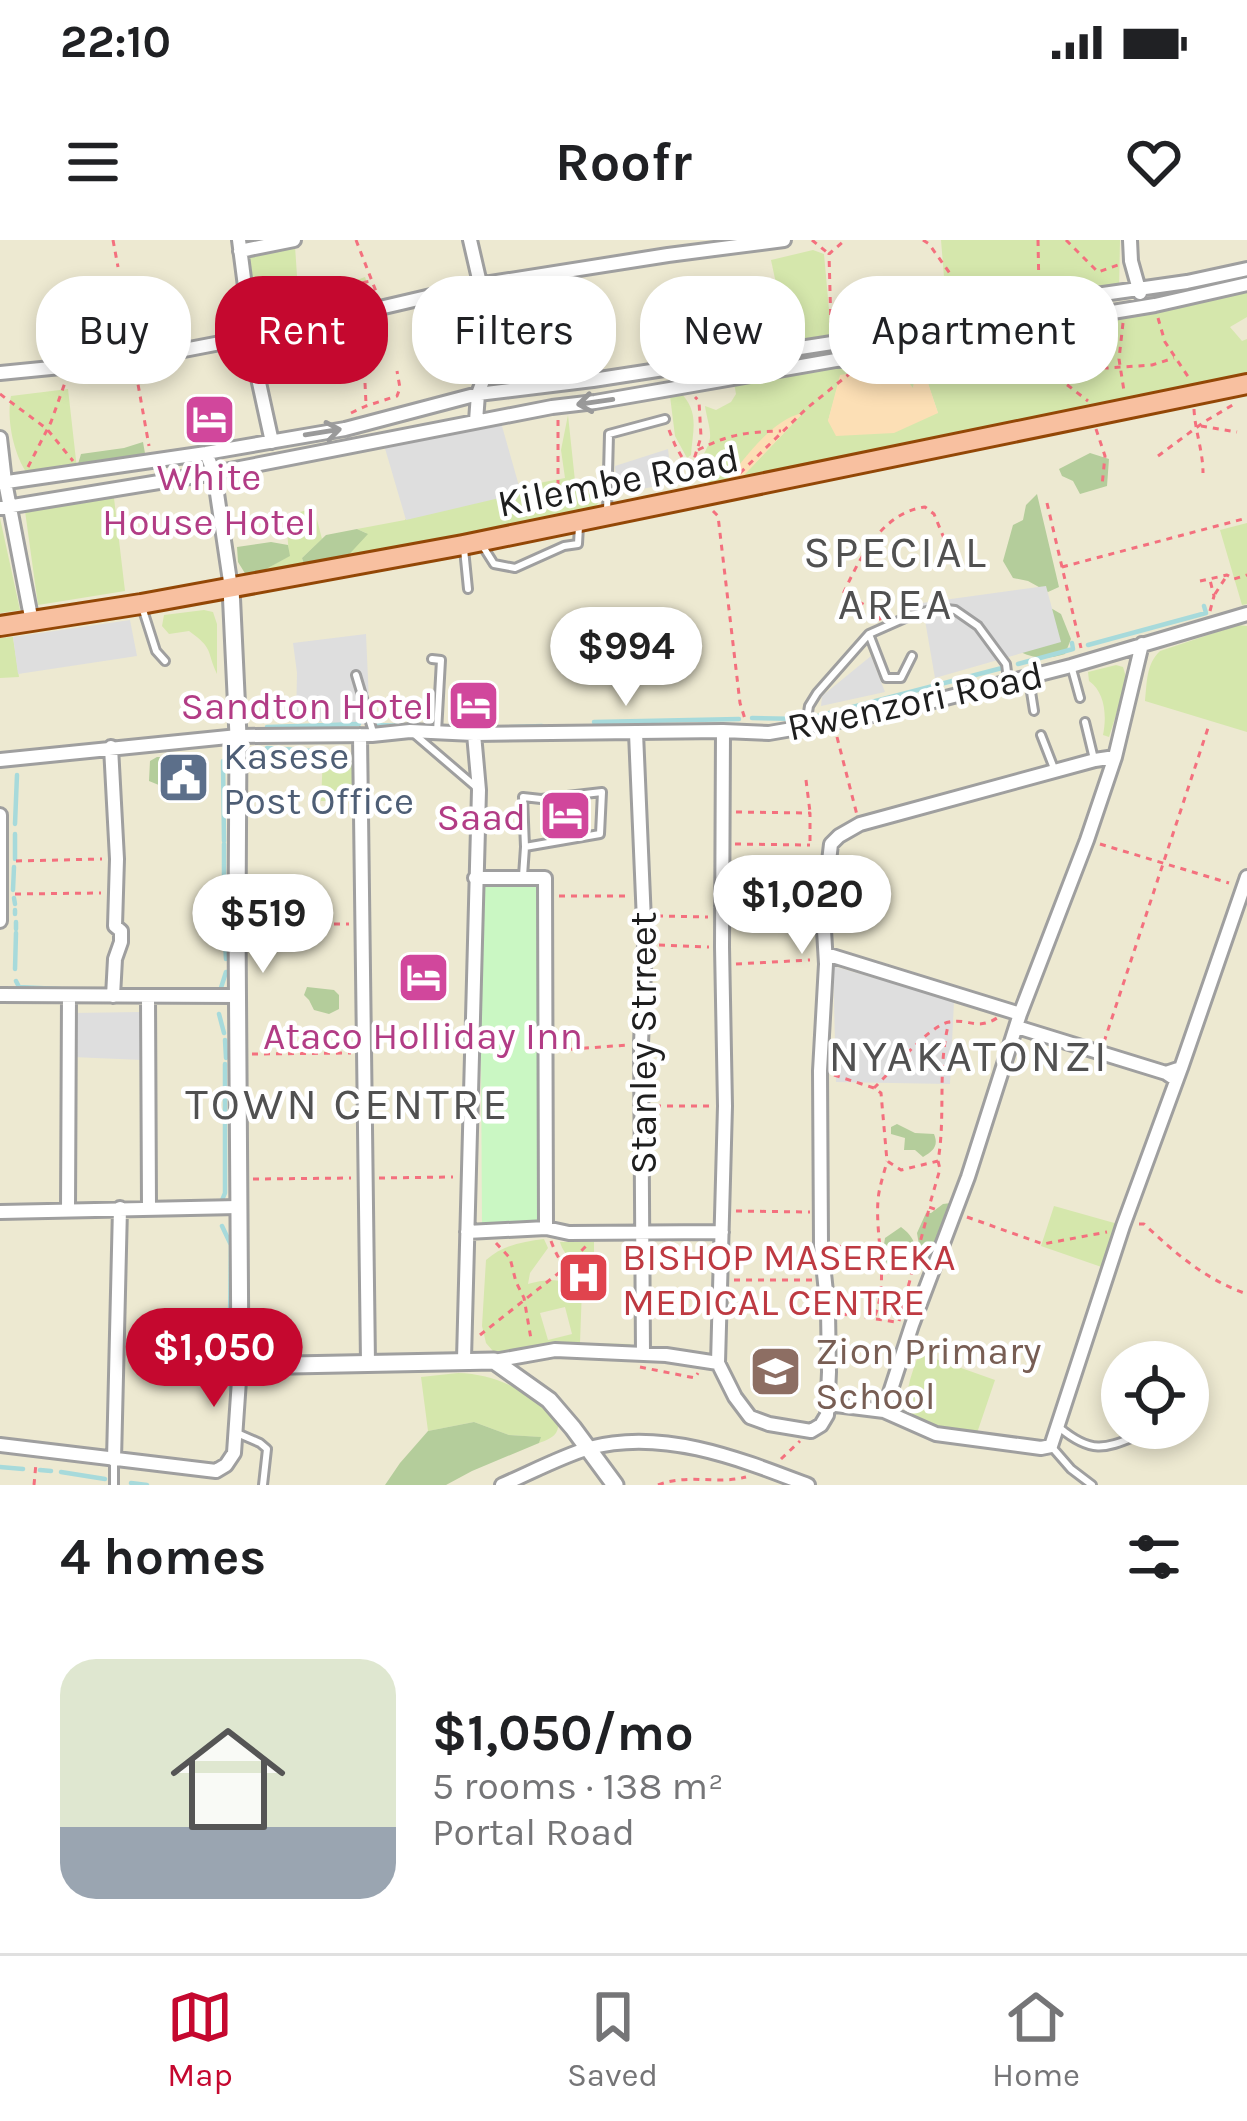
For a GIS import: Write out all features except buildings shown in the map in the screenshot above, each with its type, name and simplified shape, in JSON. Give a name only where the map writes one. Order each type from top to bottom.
[{"type":"main road","name":"Kilembe Road","points":[[0,626],[472,544],[1198,394],[1245,392]]},
{"type":"street","points":[[244,276],[240,245],[294,240]]},
{"type":"street","points":[[470,240],[476,276]]},
{"type":"street","points":[[524,276],[668,248],[784,240]]},
{"type":"street","points":[[1130,240],[1139,289],[1149,305]]},
{"type":"street","points":[[1118,292],[1247,269]]},
{"type":"street","points":[[1118,310],[1247,284]]},
{"type":"street","points":[[3,482],[272,442],[478,394],[829,343]]},
{"type":"street","points":[[6,507],[552,407],[829,362]]},
{"type":"street","points":[[0,373],[36,369]]},
{"type":"street","points":[[259,384],[272,442]]},
{"type":"street","points":[[476,421],[482,384]]},
{"type":"street","points":[[0,438],[6,507],[32,622]]},
{"type":"street","points":[[0,1445],[216,1471],[234,1453],[240,1366],[238,695],[231,588],[216,519],[214,472],[206,453]]},
{"type":"street","name":"Rwenzori Road","points":[[0,760],[238,736],[410,731],[747,733],[806,728],[891,712],[1078,664],[1247,614]]},
{"type":"street","points":[[884,1411],[906,1324],[954,1216],[1015,1016],[1115,758],[1142,644]]},
{"type":"street","points":[[723,731],[725,1106],[721,1278],[712,1362],[751,1417],[811,1431],[821,1425],[828,1404],[820,1071],[824,903],[831,844],[860,824],[1115,758]]},
{"type":"street","name":"Stanley Strreet","points":[[636,733],[645,945],[643,1354]]},
{"type":"street","points":[[464,1353],[479,790],[474,734]]},
{"type":"street","points":[[366,735],[362,924],[368,1364]]},
{"type":"street","points":[[111,747],[115,926],[121,931],[113,996]]},
{"type":"street","points":[[0,815],[0,921]]},
{"type":"street","points":[[475,878],[545,878],[546,1228]]},
{"type":"street","points":[[828,1404],[884,1411],[936,1434],[1051,1446],[1175,1074],[1245,882]]},
{"type":"street","points":[[722,912],[810,912],[824,903]]},
{"type":"street","points":[[810,912],[824,921]]},
{"type":"street","points":[[826,959],[1015,1016],[1100,1054],[1175,1074]]},
{"type":"street","points":[[0,995],[238,996]]},
{"type":"street","points":[[68,1211],[69,996]]},
{"type":"street","points":[[148,997],[149,1208]]},
{"type":"street","points":[[113,1460],[120,1208]]},
{"type":"street","points":[[0,1212],[238,1208]]},
{"type":"street","points":[[467,1232],[546,1228],[569,1233],[722,1232]]},
{"type":"street","points":[[494,1360],[555,1350],[712,1362]]},
{"type":"street","points":[[240,1366],[368,1364],[464,1353],[494,1360],[549,1400],[615,1485]]},
{"type":"street","points":[[502,1485],[586,1449],[634,1441],[697,1448],[808,1485]]},
{"type":"lane","points":[[606,517],[609,434],[665,419]]},
{"type":"lane","points":[[472,544],[494,564],[515,568],[578,544],[579,522]]},
{"type":"lane","points":[[468,589],[472,544]]},
{"type":"lane","points":[[141,604],[156,651],[164,661]]},
{"type":"lane","points":[[806,728],[809,706],[817,693],[868,634],[938,608],[955,610],[978,626],[1006,664],[1008,680]]},
{"type":"lane","points":[[868,634],[886,678],[901,678],[912,656]]},
{"type":"lane","points":[[432,659],[441,659],[436,732]]},
{"type":"lane","points":[[1078,664],[1080,698]]},
{"type":"lane","points":[[356,675],[373,731],[366,735]]},
{"type":"lane","points":[[1028,676],[1034,711]]},
{"type":"lane","points":[[219,699],[238,695]]},
{"type":"lane","points":[[1085,722],[1094,760]]},
{"type":"lane","points":[[410,731],[479,790]]},
{"type":"lane","points":[[1041,735],[1055,771]]},
{"type":"lane","points":[[523,877],[524,797],[602,792],[598,835],[525,847]]},
{"type":"lane","points":[[1057,1426],[1079,1444],[1101,1449]]},
{"type":"lane","points":[[237,1433],[267,1449],[263,1485]]},
{"type":"lane","points":[[1051,1446],[1092,1485]]},
{"type":"lane","points":[[113,1460],[114,1485]]},
{"type":"path","points":[[113,240],[118,268]]},
{"type":"path","points":[[356,240],[370,276]]},
{"type":"path","points":[[812,240],[829,254],[830,276]]},
{"type":"path","points":[[829,254],[845,240]]},
{"type":"path","points":[[923,240],[951,276]]},
{"type":"path","points":[[1037,276],[1038,240]]},
{"type":"path","points":[[1068,240],[1098,272],[1131,261]]},
{"type":"path","points":[[1149,305],[1165,342],[1198,394],[1203,473]]},
{"type":"path","points":[[1124,309],[1120,366],[1127,409]]},
{"type":"path","points":[[1120,366],[1152,365],[1174,358]]},
{"type":"path","points":[[345,428],[344,417],[397,396],[398,371]]},
{"type":"path","points":[[23,480],[64,384]]},
{"type":"path","points":[[137,384],[151,459]]},
{"type":"path","points":[[364,384],[366,406]]},
{"type":"path","points":[[705,497],[837,384]]},
{"type":"path","points":[[1066,384],[1098,414],[1105,456],[1102,486]]},
{"type":"path","points":[[684,386],[699,401],[701,437],[691,470]]},
{"type":"path","points":[[1158,455],[1245,392]]},
{"type":"path","points":[[0,394],[47,429],[81,471]]},
{"type":"path","points":[[552,407],[558,412],[558,487],[609,478]]},
{"type":"path","points":[[665,419],[674,445],[718,516],[747,733]]},
{"type":"path","points":[[1197,428],[1238,432]]},
{"type":"path","points":[[697,451],[724,436],[783,431]]},
{"type":"path","points":[[1047,503],[1078,664]]},
{"type":"path","points":[[886,626],[872,608],[843,594],[862,554],[899,513],[925,507],[934,514],[948,548]]},
{"type":"path","points":[[1062,567],[1247,518]]},
{"type":"path","points":[[1227,574],[1234,579],[1247,575]]},
{"type":"path","points":[[1200,581],[1227,574]]},
{"type":"path","points":[[1207,625],[1214,596],[1227,574]]},
{"type":"path","points":[[1210,579],[1214,596]]},
{"type":"path","points":[[834,723],[860,824]]},
{"type":"path","points":[[1100,1054],[1209,725]]},
{"type":"path","points":[[722,844],[811,844],[806,780]]},
{"type":"path","points":[[723,810],[811,813]]},
{"type":"path","points":[[1087,840],[1245,882]]},
{"type":"path","points":[[2,862],[117,859]]},
{"type":"path","points":[[1,894],[114,892]]},
{"type":"path","points":[[545,896],[643,896]]},
{"type":"path","points":[[644,916],[722,912]]},
{"type":"path","points":[[237,924],[362,924]]},
{"type":"path","points":[[645,945],[722,946]]},
{"type":"path","points":[[723,967],[826,959]]},
{"type":"path","points":[[874,1088],[932,1032],[950,1022],[979,1026],[1015,1016]]},
{"type":"path","points":[[828,1311],[906,1324],[940,1169],[950,1022]]},
{"type":"path","points":[[546,1051],[641,1044]]},
{"type":"path","points":[[239,1054],[364,1053]]},
{"type":"path","points":[[820,1071],[881,1093],[887,1161],[878,1199],[883,1276],[880,1304],[874,1318],[868,1318]]},
{"type":"path","points":[[641,1106],[725,1106]]},
{"type":"path","points":[[887,1161],[901,1170],[938,1161]]},
{"type":"path","points":[[940,1169],[968,1178]]},
{"type":"path","points":[[239,1179],[468,1177]]},
{"type":"path","points":[[929,1207],[1043,1244],[1144,1224],[1186,1262],[1247,1294]]},
{"type":"path","points":[[722,1212],[821,1211]]},
{"type":"path","points":[[546,1228],[559,1262],[576,1278],[591,1280]]},
{"type":"path","points":[[489,1231],[510,1258],[524,1298],[531,1352]]},
{"type":"path","points":[[464,1353],[524,1298],[566,1268],[597,1232]]},
{"type":"path","points":[[821,1245],[880,1249]]},
{"type":"path","points":[[721,1278],[823,1280]]},
{"type":"path","points":[[643,1296],[720,1294]]},
{"type":"path","points":[[617,1354],[644,1370],[694,1378],[712,1362]]},
{"type":"path","points":[[658,1485],[675,1478],[739,1480],[756,1466],[767,1469],[811,1431]]},
{"type":"path","points":[[34,1485],[38,1449]]},
{"type":"shaded area","points":[[0,240],[1247,240],[1247,1485],[0,1485]]},
{"type":"shaded area","points":[[500,419],[521,493],[406,520],[384,445]]},
{"type":"shaded area","points":[[668,449],[672,483],[617,494],[615,466]]},
{"type":"shaded area","points":[[1046,586],[1061,642],[935,678],[922,603]]},
{"type":"shaded area","points":[[130,620],[137,656],[18,674],[13,637]]},
{"type":"shaded area","points":[[366,634],[370,725],[296,720],[293,643]]},
{"type":"shaded area","points":[[871,656],[885,692],[821,706],[822,696]]},
{"type":"shaded area","points":[[833,966],[954,1001],[950,1084],[836,1082]]},
{"type":"shaded area","points":[[140,1012],[143,1060],[72,1057],[72,1013]]},
{"type":"green space","points":[[941,240],[1120,240],[1118,292],[1118,276],[944,276]]},
{"type":"green space","points":[[295,246],[297,276],[249,276],[245,253]]},
{"type":"green space","points":[[813,250],[824,254],[829,310],[826,351],[805,353],[805,276],[774,276],[771,260]]},
{"type":"green space","points":[[1247,293],[1247,317],[1230,327],[1242,341],[1247,339],[1247,375],[743,476],[802,414],[721,486],[706,486],[698,471],[710,438],[705,406],[716,410],[731,402],[734,384],[805,384],[805,373],[829,368],[829,384],[838,384],[828,421],[938,413],[928,384],[1118,384],[1118,314]]},
{"type":"green space","points":[[68,389],[77,469],[29,476],[12,438],[11,396]]},
{"type":"green space","points":[[678,390],[694,420],[687,458],[675,436],[670,396]]},
{"type":"green space","points":[[568,415],[575,481],[599,502],[592,510],[342,562],[366,533],[357,529],[521,493],[539,483],[565,478],[561,450]]},
{"type":"green space","points":[[143,442],[146,459],[136,465],[78,464],[81,454]]},
{"type":"green space","points":[[1090,453],[1109,459],[1107,486],[1080,494],[1059,469]]},
{"type":"green space","points":[[1037,494],[1059,587],[1048,592],[1013,578],[1003,561],[1013,525],[1023,520],[1026,505]]},
{"type":"green space","points":[[114,498],[125,591],[38,605],[25,511]]},
{"type":"green space","points":[[314,508],[322,539],[302,558],[305,568],[255,580],[246,575],[289,556],[286,516]]},
{"type":"green space","points":[[0,518],[20,610],[0,613]]},
{"type":"green space","points":[[1247,523],[1247,604],[1242,605],[1220,530]]},
{"type":"green space","points":[[357,529],[368,534],[342,562],[305,568],[302,558],[326,535]]},
{"type":"green space","points":[[271,542],[288,545],[290,556],[246,575],[238,562],[237,547]]},
{"type":"green space","points":[[1044,604],[1061,614],[1071,639],[1065,654],[1035,657],[1008,644]]},
{"type":"green space","points":[[213,612],[217,624],[217,674],[197,637],[189,631],[169,634],[162,626],[164,615]]},
{"type":"green space","points":[[1247,626],[1247,732],[1145,701],[1150,668],[1160,651]]},
{"type":"green space","points":[[13,637],[19,677],[0,678],[0,638]]},
{"type":"green space","points":[[1123,667],[1127,680],[1109,737],[1103,735],[1104,705],[1088,672]]},
{"type":"green space","points":[[356,754],[355,801],[321,801],[323,756]]},
{"type":"green space","points":[[157,757],[175,762],[171,790],[149,781],[150,761]]},
{"type":"green space","points":[[480,882],[541,882],[538,1222],[482,1225]]},
{"type":"green space","points":[[307,987],[334,990],[339,1009],[329,1014],[314,1010],[304,995]]},
{"type":"green space","points":[[897,1124],[915,1133],[934,1134],[934,1148],[923,1157],[915,1150],[904,1150],[905,1138],[891,1134],[891,1127]]},
{"type":"green space","points":[[951,1203],[958,1206],[936,1250],[919,1245],[917,1233],[926,1213]]},
{"type":"green space","points":[[1054,1206],[1125,1226],[1113,1271],[1041,1246]]},
{"type":"green space","points":[[901,1227],[915,1249],[901,1271],[887,1264],[883,1251],[885,1238]]},
{"type":"green space","points":[[544,1239],[548,1248],[528,1284],[555,1280],[582,1288],[580,1343],[631,1344],[621,1351],[498,1357],[486,1343],[482,1326],[486,1260],[506,1248]],"holes":[[[565,1307],[572,1334],[548,1340],[540,1313]]]},
{"type":"green space","points":[[560,1242],[594,1242],[594,1272],[573,1262]]},
{"type":"green space","points":[[919,1353],[995,1380],[977,1433],[917,1422],[908,1397]]},
{"type":"green space","points":[[458,1373],[499,1381],[535,1398],[558,1414],[556,1433],[539,1443],[540,1437],[509,1435],[474,1422],[428,1431],[421,1377]]},
{"type":"green space","points":[[474,1422],[509,1435],[541,1437],[539,1443],[446,1485],[385,1485],[428,1431]]},
{"type":"sand","points":[[838,384],[910,384],[913,388],[914,384],[928,384],[938,413],[894,433],[836,436],[828,421]]},
{"type":"sand","points":[[803,413],[743,476],[721,486],[768,433]]},
{"type":"waterway","points":[[1088,645],[1206,613],[1204,606]]},
{"type":"waterway","points":[[1018,664],[1073,649],[1072,643]]},
{"type":"waterway","points":[[818,716],[1002,668]]},
{"type":"waterway","points":[[752,718],[802,719]]},
{"type":"waterway","points":[[594,722],[739,719]]},
{"type":"waterway","points":[[267,727],[359,724]]},
{"type":"waterway","points":[[377,725],[407,726]]},
{"type":"waterway","points":[[492,728],[542,726]]},
{"type":"waterway","points":[[267,748],[313,751]]},
{"type":"waterway","points":[[223,761],[224,841]]},
{"type":"waterway","points":[[15,824],[17,775]]},
{"type":"waterway","points":[[15,834],[15,859]]},
{"type":"waterway","points":[[224,844],[224,902]]},
{"type":"waterway","points":[[13,890],[14,867]]},
{"type":"waterway","points":[[14,898],[15,904]]},
{"type":"waterway","points":[[224,907],[225,928]]},
{"type":"waterway","points":[[16,922],[16,929]]},
{"type":"waterway","points":[[15,969],[16,933]]},
{"type":"waterway","points":[[225,942],[226,959]]},
{"type":"waterway","points":[[220,991],[226,972]]},
{"type":"waterway","points":[[16,981],[19,987],[60,989]]},
{"type":"waterway","points":[[219,1014],[224,1033]]},
{"type":"waterway","points":[[225,1040],[226,1058]]},
{"type":"waterway","points":[[220,1205],[225,1193],[225,1064]]},
{"type":"waterway","points":[[222,1226],[231,1245],[230,1321]]},
{"type":"waterway","points":[[231,1353],[231,1390]]},
{"type":"waterway","points":[[0,1467],[23,1469]]},
{"type":"waterway","points":[[40,1470],[51,1471]]},
{"type":"waterway","points":[[61,1472],[105,1479]]},
{"type":"waterway","points":[[131,1483],[147,1485]]},
{"type":"place","name":"White House Hotel","points":[[209,419]]},
{"type":"place","name":"Sandton Hotel","points":[[473,705]]},
{"type":"place","name":"Kasese Post Office","points":[[184,777]]},
{"type":"place","name":"Saad","points":[[565,816]]},
{"type":"place","name":"Ataco Holliday Inn","points":[[423,978]]},
{"type":"place","name":"BISHOP MASEREKA MEDICAL CENTRE","points":[[583,1278]]},
{"type":"place","name":"Zion Primary School","points":[[776,1372]]},
{"type":"district","name":"SPECIAL AREA","points":[[896,577]]},
{"type":"district","name":"NYAKATONZI","points":[[969,1055]]},
{"type":"district","name":"TOWN CENTRE","points":[[348,1103]]}]
